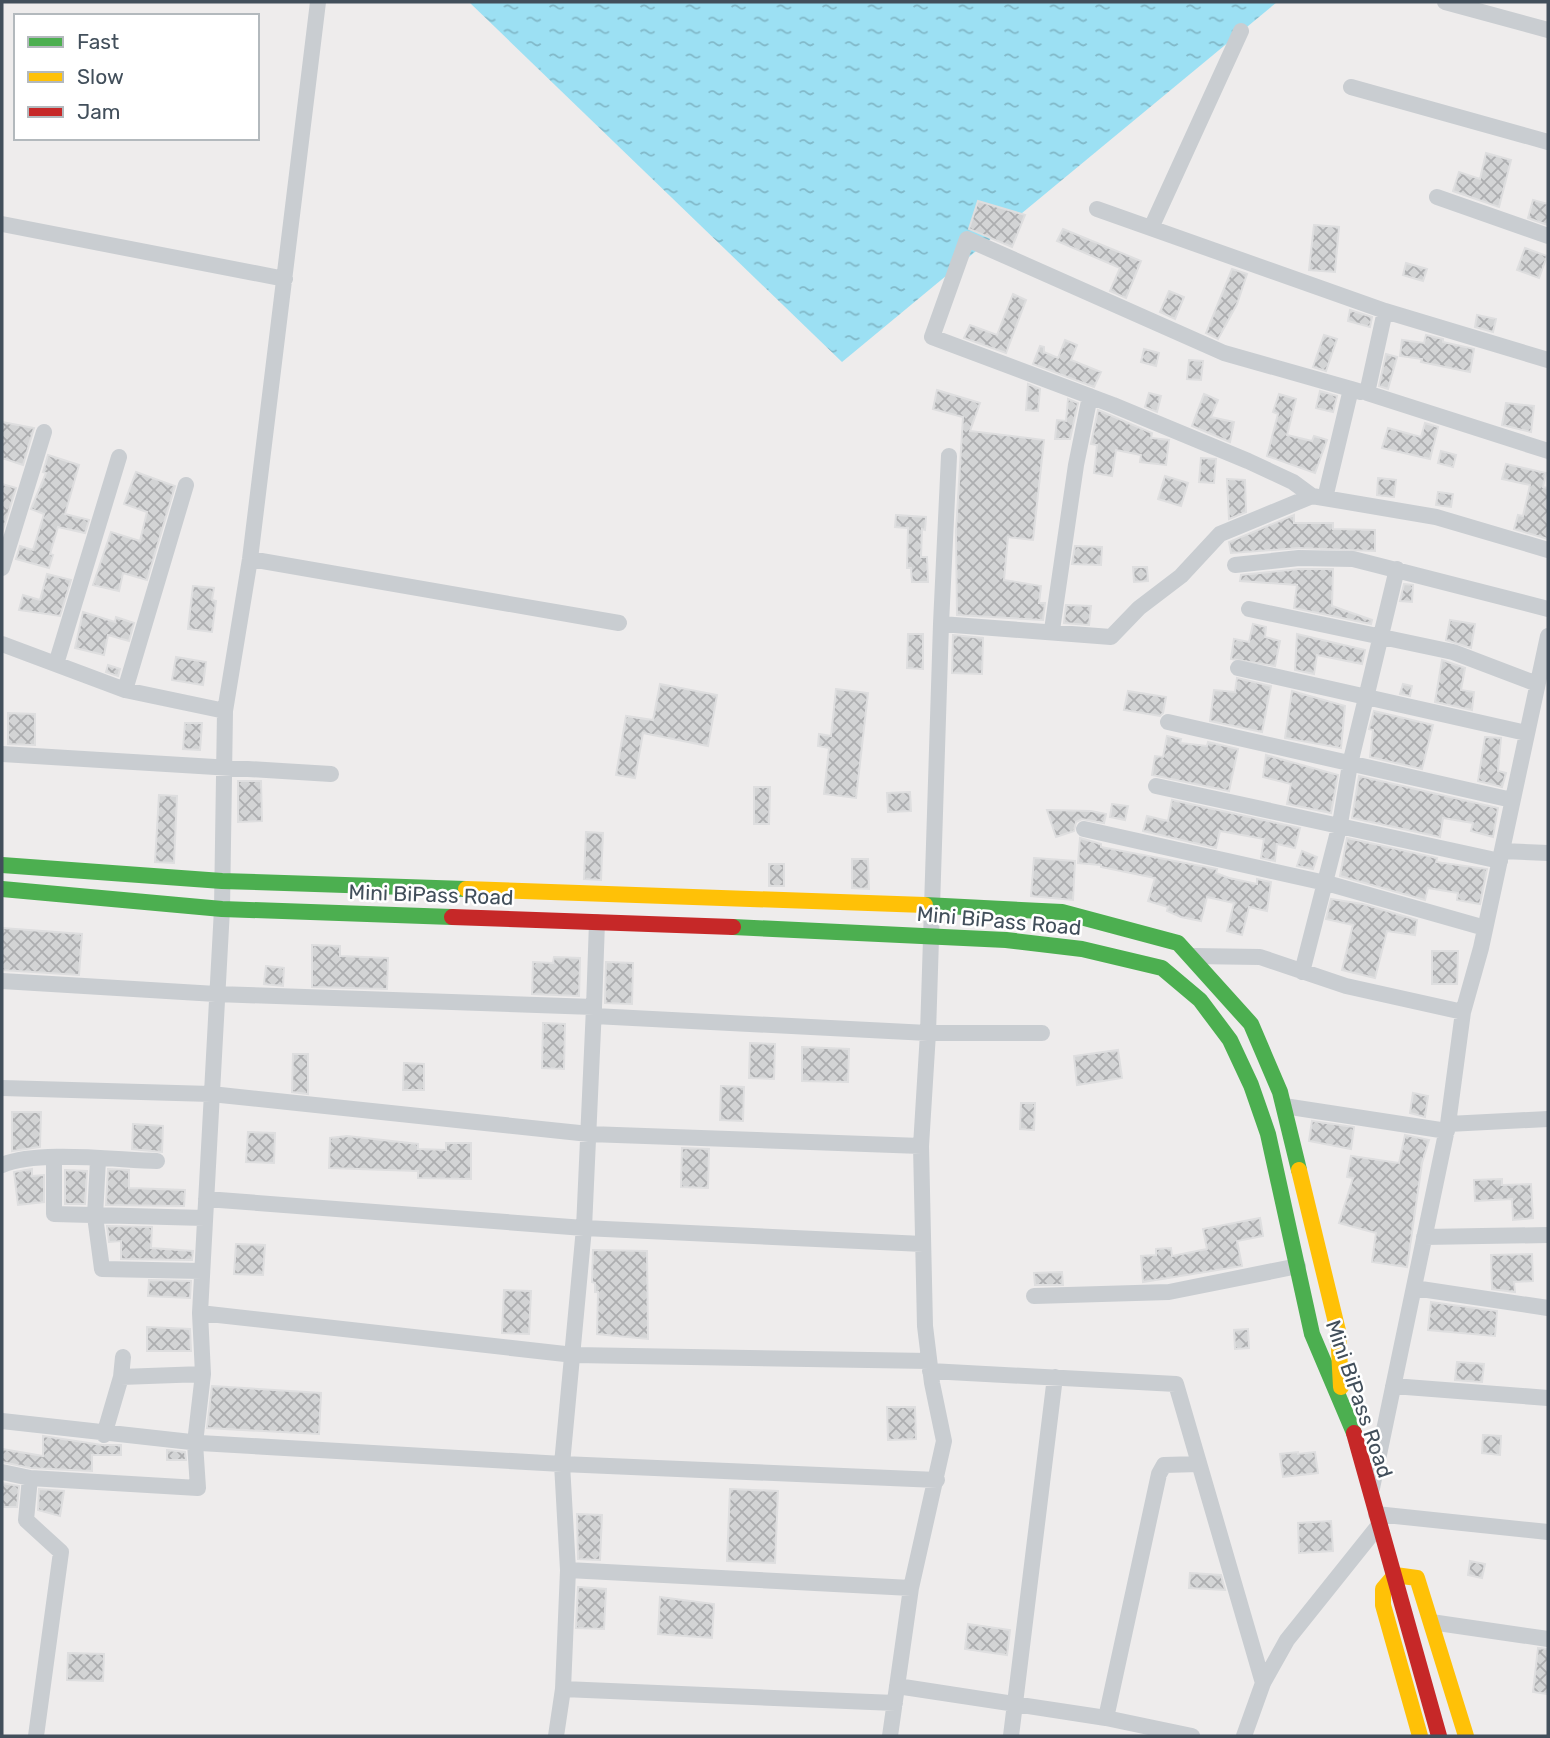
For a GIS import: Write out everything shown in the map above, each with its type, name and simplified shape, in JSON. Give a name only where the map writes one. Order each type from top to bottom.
[{"type":"street","points":[[2,1472],[30,1478],[198,1488],[195,1443],[203,1374],[200,1313],[222,909],[225,711],[250,559],[318,2]]},
{"type":"street","points":[[1445,2],[1548,30]]},
{"type":"street","points":[[1151,228],[1241,31]]},
{"type":"street","points":[[1351,87],[1548,142]]},
{"type":"street","points":[[1437,197],[1548,236]]},
{"type":"street","points":[[1097,209],[1385,311],[1548,360]]},
{"type":"street","points":[[2,224],[285,279]]},
{"type":"street","points":[[1548,451],[1359,391],[1224,353],[967,239],[932,337],[1090,396],[1248,461],[1319,497],[1436,517],[1548,550]]},
{"type":"street","points":[[941,624],[1052,630],[1111,637],[1139,608],[1181,576],[1220,534],[1319,497],[1359,391],[1385,311]]},
{"type":"street","points":[[1052,630],[1076,465],[1090,396]]},
{"type":"street","points":[[2,568],[44,432]]},
{"type":"street","points":[[890,1736],[911,1588],[944,1441],[930,1366],[921,1146],[928,1032],[949,456]]},
{"type":"street","points":[[57,664],[120,457]]},
{"type":"street","points":[[125,690],[186,485]]},
{"type":"street","points":[[1235,565],[1326,558],[1353,559],[1548,609]]},
{"type":"street","points":[[250,559],[620,623]]},
{"type":"street","points":[[1302,972],[1340,824],[1350,764],[1397,569]]},
{"type":"street","points":[[1249,609],[1454,652],[1537,684]]},
{"type":"street","points":[[1371,1495],[1448,1128],[1463,1012],[1486,928],[1548,636]]},
{"type":"street","points":[[2,644],[125,690],[225,711]]},
{"type":"street","points":[[1238,668],[1526,733]]},
{"type":"street","points":[[1531,712],[1548,713]]},
{"type":"street","points":[[1168,722],[1512,800]]},
{"type":"street","points":[[2,754],[331,774]]},
{"type":"street","points":[[1156,786],[1501,856],[1548,853]]},
{"type":"street","points":[[1084,829],[1325,884],[1486,928]]},
{"type":"street","points":[[2,865],[222,881],[931,905],[1062,912],[1178,943],[1251,1024],[1284,1106],[1339,1331],[1342,1399]]},
{"type":"street","name":"Mini BiPass Road","points":[[2,888],[222,909],[1009,939],[1105,953],[1161,967],[1212,1012],[1249,1079],[1259,1106],[1272,1147],[1313,1337],[1342,1399],[1395,1575],[1439,1736]]},
{"type":"street","points":[[556,1736],[562,1689],[568,1570],[562,1464],[584,1228],[597,922]]},
{"type":"street","points":[[1192,956],[1260,957],[1346,986],[1463,1012]]},
{"type":"street","points":[[2,982],[594,1011],[928,1032],[1042,1033]]},
{"type":"street","points":[[2,1088],[211,1094],[589,1134],[921,1146]]},
{"type":"street","points":[[1284,1106],[1448,1128],[1548,1119]]},
{"type":"street","points":[[54,1158],[54,1214],[205,1218]]},
{"type":"street","points":[[2,1166],[16,1160],[54,1158],[157,1161]]},
{"type":"street","points":[[98,1160],[95,1216],[102,1269],[202,1271]]},
{"type":"street","points":[[206,1199],[584,1228],[923,1244]]},
{"type":"street","points":[[1424,1237],[1548,1236]]},
{"type":"street","points":[[1034,1296],[1169,1293],[1298,1266]]},
{"type":"street","points":[[1414,1288],[1548,1308]]},
{"type":"street","points":[[200,1313],[574,1354],[930,1366],[1176,1384],[1264,1683]]},
{"type":"street","points":[[104,1435],[121,1377],[123,1357]]},
{"type":"street","points":[[121,1377],[203,1374]]},
{"type":"street","points":[[1011,1736],[1055,1377]]},
{"type":"street","points":[[1393,1386],[1548,1398]]},
{"type":"street","points":[[2,1421],[104,1435],[195,1443],[562,1464],[937,1480]]},
{"type":"street","points":[[1106,1718],[1159,1474],[1164,1465],[1199,1464]]},
{"type":"street","points":[[30,1478],[26,1520],[61,1552],[36,1736]]},
{"type":"street","points":[[1244,1736],[1264,1683],[1287,1640],[1378,1520],[1548,1532]]},
{"type":"street","points":[[568,1570],[911,1588]]},
{"type":"street","points":[[1420,1736],[1383,1605],[1383,1589],[1395,1575],[1417,1578],[1466,1736]]},
{"type":"street","points":[[1431,1622],[1548,1639]]},
{"type":"street","points":[[562,1689],[896,1695],[1016,1704],[1106,1718],[1192,1736]]},
{"type":"water","points":[[469,2],[1277,2],[842,362]]},
{"type":"building","points":[[1486,153],[1511,160],[1499,207],[1453,191],[1459,172],[1480,179]]},
{"type":"building","points":[[1533,200],[1548,204],[1548,225],[1528,218]]},
{"type":"building","points":[[978,201],[1025,215],[1012,247],[969,229]]},
{"type":"building","points":[[1314,225],[1339,227],[1335,272],[1309,270]]},
{"type":"building","points":[[1063,229],[1141,261],[1126,298],[1110,291],[1120,268],[1057,241]]},
{"type":"building","points":[[1525,248],[1547,256],[1539,278],[1517,270]]},
{"type":"building","points":[[1406,263],[1427,269],[1423,281],[1403,275]]},
{"type":"building","points":[[1232,269],[1247,274],[1237,304],[1218,339],[1206,333]]},
{"type":"building","points":[[1169,291],[1184,297],[1175,319],[1160,312]]},
{"type":"building","points":[[1013,294],[1026,300],[1006,353],[964,338],[970,325],[997,335]]},
{"type":"building","points":[[1350,310],[1372,317],[1370,327],[1348,321]]},
{"type":"building","points":[[1477,315],[1496,319],[1493,332],[1475,327]]},
{"type":"building","points":[[1324,335],[1337,339],[1326,371],[1313,367]]},
{"type":"building","points":[[1426,335],[1474,349],[1470,372],[1400,356],[1402,340],[1424,343]]},
{"type":"building","points":[[1065,340],[1077,345],[1071,360],[1101,372],[1094,387],[1033,364],[1040,346],[1044,347],[1044,352],[1058,358]]},
{"type":"building","points":[[1144,349],[1159,353],[1156,366],[1141,362]]},
{"type":"building","points":[[1386,354],[1397,357],[1388,389],[1379,386]]},
{"type":"building","points":[[1189,360],[1203,361],[1201,380],[1187,379]]},
{"type":"building","points":[[1028,384],[1040,389],[1038,411],[1026,410]]},
{"type":"building","points":[[937,390],[980,403],[970,431],[1044,440],[1033,540],[1008,537],[1004,580],[1041,586],[1039,603],[1045,603],[1043,620],[957,615],[956,531],[963,417],[933,409]]},
{"type":"building","points":[[1320,391],[1337,396],[1333,412],[1316,408]]},
{"type":"building","points":[[1149,393],[1161,396],[1157,412],[1145,407]]},
{"type":"building","points":[[1204,394],[1218,400],[1211,417],[1234,422],[1230,442],[1192,426]]},
{"type":"building","points":[[1279,394],[1296,399],[1287,435],[1312,441],[1314,436],[1327,440],[1315,473],[1267,456],[1278,414],[1273,412]]},
{"type":"building","points":[[1068,399],[1078,403],[1070,439],[1055,439],[1057,420],[1066,421]]},
{"type":"building","points":[[1506,403],[1534,406],[1531,432],[1502,425]]},
{"type":"building","points":[[1098,410],[1152,433],[1151,438],[1169,440],[1166,465],[1140,462],[1141,455],[1116,450],[1112,476],[1094,473],[1097,445],[1091,444]]},
{"type":"building","points":[[2,422],[34,428],[23,465],[2,458]]},
{"type":"building","points":[[1425,423],[1438,427],[1430,459],[1382,448],[1388,428],[1421,437]]},
{"type":"building","points":[[1441,451],[1456,455],[1453,467],[1438,463]]},
{"type":"building","points":[[48,455],[79,465],[65,514],[89,520],[85,533],[58,527],[49,568],[16,559],[20,546],[33,550],[44,514],[31,509],[46,473],[43,472]]},
{"type":"building","points":[[1201,458],[1216,459],[1214,483],[1199,482]]},
{"type":"building","points":[[1506,464],[1546,473],[1543,487],[1548,488],[1548,539],[1514,529],[1518,515],[1523,516],[1530,485],[1502,479]]},
{"type":"building","points":[[136,472],[175,486],[147,580],[123,573],[119,591],[93,585],[111,532],[140,541],[147,512],[124,504]]},
{"type":"building","points":[[1165,476],[1188,483],[1181,506],[1158,499]]},
{"type":"building","points":[[1378,478],[1396,480],[1394,497],[1377,495]]},
{"type":"building","points":[[1227,479],[1245,480],[1246,512],[1229,519]]},
{"type":"building","points":[[2,484],[16,488],[2,533]]},
{"type":"building","points":[[1438,492],[1453,494],[1451,507],[1436,505]]},
{"type":"building","points":[[896,515],[926,517],[925,530],[922,529],[921,557],[927,557],[928,582],[912,582],[911,568],[907,568],[908,528],[895,527]]},
{"type":"building","points":[[1294,515],[1294,523],[1333,523],[1333,529],[1375,530],[1375,551],[1299,548],[1231,553],[1229,542]]},
{"type":"building","points":[[1075,546],[1102,547],[1101,565],[1072,564]]},
{"type":"building","points":[[1133,567],[1147,567],[1148,581],[1134,582]]},
{"type":"building","points":[[1299,569],[1333,569],[1332,606],[1372,620],[1371,624],[1294,608],[1297,585],[1240,581],[1241,575]]},
{"type":"building","points":[[47,574],[71,580],[60,616],[19,610],[23,595],[40,600]]},
{"type":"building","points":[[1404,584],[1413,585],[1412,602],[1400,601]]},
{"type":"building","points":[[193,586],[214,588],[212,600],[216,601],[212,632],[188,629]]},
{"type":"building","points":[[1066,605],[1091,606],[1089,625],[1064,623]]},
{"type":"building","points":[[83,612],[115,622],[116,617],[134,623],[129,641],[108,635],[104,655],[75,648]]},
{"type":"building","points":[[1450,620],[1475,624],[1471,648],[1446,640]]},
{"type":"building","points":[[1253,624],[1266,627],[1265,637],[1280,641],[1275,666],[1231,659],[1234,639],[1249,642]]},
{"type":"building","points":[[908,634],[923,634],[923,669],[907,668]]},
{"type":"building","points":[[1297,634],[1365,650],[1362,664],[1317,655],[1314,674],[1295,670]]},
{"type":"building","points":[[953,635],[983,638],[982,674],[952,673]]},
{"type":"building","points":[[176,657],[206,662],[203,685],[172,680]]},
{"type":"building","points":[[1442,660],[1465,668],[1461,690],[1474,692],[1472,710],[1435,702]]},
{"type":"building","points":[[108,665],[120,669],[118,676],[106,672]]},
{"type":"building","points":[[1237,678],[1271,686],[1262,732],[1210,721],[1214,690],[1235,692]]},
{"type":"building","points":[[660,684],[717,695],[708,746],[643,733],[635,778],[616,775],[626,716],[653,720]]},
{"type":"building","points":[[1403,684],[1412,686],[1410,696],[1400,694]]},
{"type":"building","points":[[836,689],[868,693],[856,798],[824,794],[829,748],[818,746],[819,734],[831,736]]},
{"type":"building","points":[[1128,691],[1166,697],[1163,713],[1160,716],[1124,710]]},
{"type":"building","points":[[1292,691],[1345,706],[1341,748],[1285,738]]},
{"type":"building","points":[[1374,711],[1433,725],[1422,769],[1370,757],[1373,730],[1369,729]]},
{"type":"building","points":[[8,713],[35,714],[35,745],[8,744]]},
{"type":"building","points":[[185,723],[202,723],[200,750],[183,749]]},
{"type":"building","points":[[1167,736],[1181,739],[1180,743],[1207,746],[1208,742],[1238,749],[1229,791],[1152,775],[1155,756],[1163,757]]},
{"type":"building","points":[[1485,737],[1501,738],[1498,771],[1506,773],[1502,787],[1478,781]]},
{"type":"building","points":[[1266,755],[1338,775],[1331,813],[1287,804],[1291,784],[1263,777]]},
{"type":"building","points":[[1359,776],[1498,808],[1493,837],[1471,831],[1473,823],[1443,818],[1440,837],[1352,818]]},
{"type":"building","points":[[238,781],[261,781],[262,821],[238,822]]},
{"type":"building","points":[[754,787],[770,787],[769,824],[754,824]]},
{"type":"building","points":[[910,792],[911,811],[888,812],[887,793]]},
{"type":"building","points":[[159,795],[177,796],[174,863],[155,862]]},
{"type":"building","points":[[1172,800],[1300,828],[1295,848],[1277,844],[1275,861],[1261,858],[1264,839],[1220,831],[1216,848],[1143,831],[1147,816],[1168,821]]},
{"type":"building","points":[[1112,804],[1128,806],[1125,820],[1110,817]]},
{"type":"building","points":[[1047,810],[1106,814],[1104,823],[1082,819],[1076,822],[1074,831],[1056,837]]},
{"type":"building","points":[[586,832],[603,833],[601,880],[584,879]]},
{"type":"building","points":[[1080,838],[1101,844],[1101,847],[1217,869],[1216,873],[1229,878],[1257,884],[1257,879],[1271,882],[1267,911],[1249,907],[1242,935],[1227,931],[1234,903],[1207,897],[1201,921],[1181,917],[1167,911],[1168,907],[1148,901],[1155,878],[1101,865],[1078,863]]},
{"type":"building","points":[[1347,838],[1437,858],[1436,862],[1487,869],[1480,904],[1457,900],[1458,893],[1428,888],[1425,900],[1340,876]]},
{"type":"building","points":[[1302,851],[1317,857],[1313,869],[1297,866]]},
{"type":"building","points":[[1034,858],[1075,861],[1073,900],[1031,896]]},
{"type":"building","points":[[852,859],[868,859],[869,889],[852,888]]},
{"type":"building","points":[[769,864],[784,864],[784,886],[769,886]]},
{"type":"building","points":[[1331,899],[1363,904],[1417,920],[1415,935],[1387,931],[1375,978],[1342,970],[1353,925],[1326,919]]},
{"type":"building","points":[[2,928],[82,934],[79,975],[2,970]]},
{"type":"building","points":[[312,945],[340,946],[340,956],[388,958],[387,989],[312,987]]},
{"type":"building","points":[[1432,951],[1458,951],[1457,984],[1432,984]]},
{"type":"building","points":[[554,957],[580,958],[579,996],[532,994],[533,962],[553,963]]},
{"type":"building","points":[[606,962],[633,963],[632,1004],[605,1003]]},
{"type":"building","points":[[266,966],[284,968],[283,986],[264,984]]},
{"type":"building","points":[[543,1023],[565,1024],[564,1069],[542,1068]]},
{"type":"building","points":[[750,1043],[775,1044],[774,1079],[749,1078]]},
{"type":"building","points":[[802,1047],[849,1049],[848,1082],[802,1081]]},
{"type":"building","points":[[1118,1050],[1122,1078],[1077,1085],[1074,1056]]},
{"type":"building","points":[[293,1054],[308,1054],[308,1094],[292,1092]]},
{"type":"building","points":[[404,1063],[424,1064],[424,1090],[403,1090]]},
{"type":"building","points":[[721,1086],[744,1087],[743,1121],[720,1120]]},
{"type":"building","points":[[1413,1093],[1428,1096],[1425,1117],[1410,1113]]},
{"type":"building","points":[[1021,1103],[1035,1103],[1034,1130],[1020,1129]]},
{"type":"building","points":[[12,1112],[41,1112],[40,1147],[12,1151]]},
{"type":"building","points":[[1312,1121],[1354,1127],[1351,1149],[1309,1141]]},
{"type":"building","points":[[133,1124],[163,1126],[162,1152],[132,1149]]},
{"type":"building","points":[[248,1132],[275,1133],[274,1163],[246,1162]]},
{"type":"building","points":[[1405,1135],[1429,1140],[1422,1163],[1407,1267],[1372,1262],[1376,1233],[1339,1223],[1353,1178],[1347,1177],[1351,1156],[1399,1163]]},
{"type":"building","points":[[347,1136],[418,1144],[418,1149],[446,1150],[446,1143],[471,1143],[471,1179],[418,1178],[418,1171],[329,1168],[330,1138]]},
{"type":"building","points":[[682,1148],[709,1149],[708,1188],[681,1187]]},
{"type":"building","points":[[32,1169],[32,1176],[44,1175],[44,1202],[18,1205],[14,1172]]},
{"type":"building","points":[[108,1169],[129,1170],[129,1188],[185,1190],[184,1206],[106,1205]]},
{"type":"building","points":[[65,1170],[87,1171],[85,1204],[65,1204]]},
{"type":"building","points":[[1502,1179],[1502,1185],[1531,1184],[1533,1218],[1513,1220],[1512,1199],[1475,1201],[1474,1180]]},
{"type":"building","points":[[1260,1218],[1263,1236],[1237,1241],[1242,1266],[1143,1282],[1141,1256],[1156,1255],[1156,1249],[1171,1248],[1172,1256],[1207,1249],[1203,1229]]},
{"type":"building","points":[[107,1226],[152,1227],[151,1248],[193,1251],[192,1260],[121,1259],[121,1241],[109,1242]]},
{"type":"building","points":[[236,1244],[265,1245],[263,1275],[234,1274]]},
{"type":"building","points":[[593,1250],[647,1251],[648,1339],[597,1334],[598,1292],[595,1292],[595,1283],[592,1282]]},
{"type":"building","points":[[1532,1254],[1533,1281],[1514,1282],[1515,1292],[1492,1289],[1491,1255]]},
{"type":"building","points":[[1062,1272],[1063,1285],[1035,1285],[1034,1273]]},
{"type":"building","points":[[149,1280],[191,1281],[190,1298],[148,1296]]},
{"type":"building","points":[[504,1290],[531,1291],[529,1334],[502,1333]]},
{"type":"building","points":[[1431,1302],[1497,1311],[1495,1336],[1428,1330]]},
{"type":"building","points":[[147,1327],[190,1329],[191,1351],[147,1351]]},
{"type":"building","points":[[1248,1329],[1249,1348],[1235,1349],[1234,1330]]},
{"type":"building","points":[[1457,1362],[1484,1364],[1482,1382],[1455,1380]]},
{"type":"building","points":[[212,1386],[321,1393],[319,1434],[207,1428]]},
{"type":"building","points":[[887,1407],[915,1407],[916,1439],[888,1440]]},
{"type":"building","points":[[1483,1435],[1501,1436],[1500,1455],[1482,1453]]},
{"type":"building","points":[[43,1436],[102,1445],[121,1445],[121,1455],[92,1455],[92,1471],[31,1468],[2,1462],[2,1449],[43,1456]]},
{"type":"building","points":[[167,1450],[185,1452],[186,1460],[167,1460]]},
{"type":"building","points":[[1315,1452],[1318,1473],[1283,1477],[1280,1454]]},
{"type":"building","points":[[2,1483],[19,1486],[17,1507],[2,1507]]},
{"type":"building","points":[[39,1489],[64,1491],[60,1516],[38,1510]]},
{"type":"building","points":[[730,1489],[778,1491],[775,1563],[727,1561]]},
{"type":"building","points":[[577,1514],[602,1515],[600,1560],[578,1559]]},
{"type":"building","points":[[1331,1521],[1333,1551],[1299,1553],[1298,1523]]},
{"type":"building","points":[[1470,1561],[1485,1564],[1482,1578],[1468,1575]]},
{"type":"building","points":[[1190,1573],[1221,1575],[1225,1590],[1189,1588]]},
{"type":"building","points":[[578,1587],[606,1589],[604,1629],[576,1628]]},
{"type":"building","points":[[660,1597],[714,1604],[712,1638],[658,1634]]},
{"type":"building","points":[[968,1624],[1010,1630],[1007,1655],[965,1649]]},
{"type":"building","points":[[1538,1648],[1548,1649],[1548,1694],[1533,1692]]},
{"type":"building","points":[[68,1653],[104,1654],[103,1681],[67,1680]]},
{"type":"traffic: fast","points":[[2,865],[222,881],[466,889]]},
{"type":"traffic: fast","points":[[2,889],[222,909],[452,917]]},
{"type":"traffic: fast","points":[[925,905],[1062,912],[1178,943],[1251,1024],[1280,1092],[1299,1170]]},
{"type":"traffic: fast","points":[[733,927],[1006,940],[1082,949],[1162,968],[1200,1000],[1230,1040],[1251,1085],[1268,1134],[1312,1334],[1354,1433]]},
{"type":"traffic: slow","points":[[466,889],[925,905]]},
{"type":"traffic: slow","points":[[1299,1170],[1338,1331],[1341,1387]]},
{"type":"traffic: slow","points":[[1420,1736],[1383,1605],[1383,1589],[1395,1575],[1417,1578],[1466,1736]]},
{"type":"traffic: jam","points":[[452,917],[733,927]]},
{"type":"traffic: jam","points":[[1354,1433],[1439,1736]]}]
